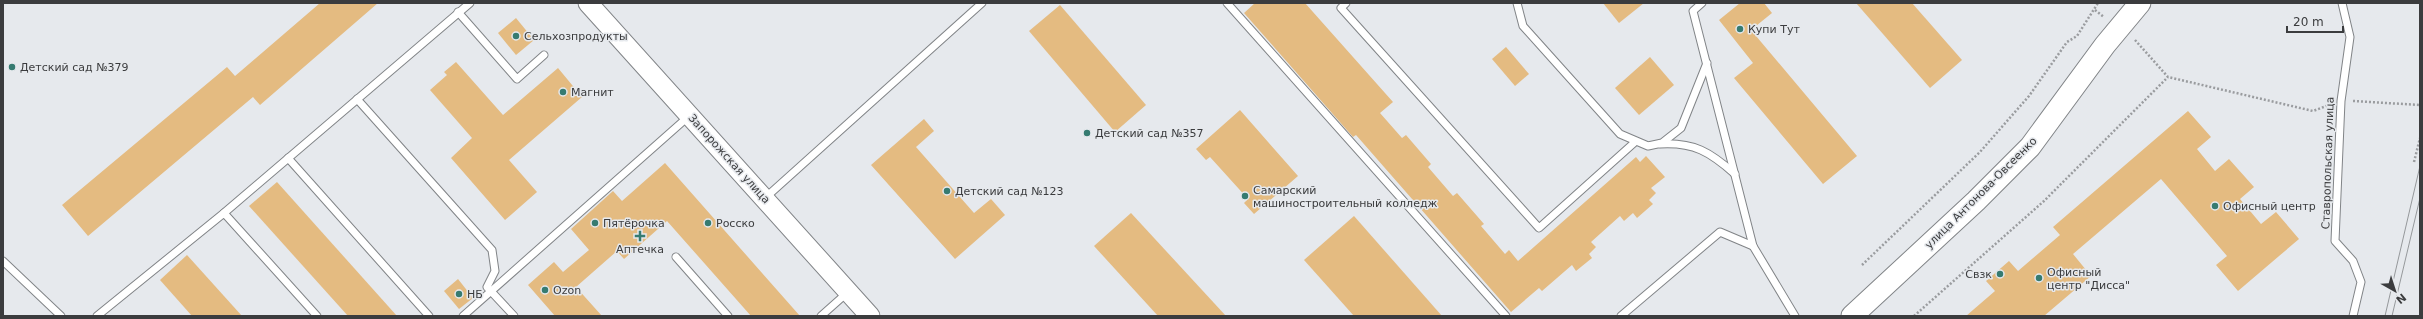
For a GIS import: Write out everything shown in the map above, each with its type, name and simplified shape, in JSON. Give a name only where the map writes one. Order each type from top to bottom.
[{"type":"main road","name":"улица Антонова-Овсеенко","points":[[1852,316],[1976,201],[2030,147],[2125,17],[2140,3]]},
{"type":"street","name":"Запорожская улица","points":[[588,3],[870,316]]},
{"type":"lane","points":[[97,316],[224,213],[470,3]]},
{"type":"lane","points":[[764,199],[982,3]]},
{"type":"lane","points":[[1227,3],[1506,316]]},
{"type":"lane","points":[[1346,3],[1341,8],[1539,228],[1635,142]]},
{"type":"lane","points":[[1517,3],[1523,26],[1620,134],[1635,142],[1648,146],[1662,143],[1681,128],[1707,63]]},
{"type":"lane","points":[[1702,3],[1693,11],[1753,246],[1795,316]]},
{"type":"lane","name":"Ставропольская улица","points":[[2342,3],[2350,36],[2340,101],[2335,241],[2353,261],[2361,282],[2353,316]]},
{"type":"lane","points":[[458,12],[517,79],[544,55]]},
{"type":"lane","points":[[357,99],[492,250],[495,271],[487,287],[514,316]]},
{"type":"lane","points":[[463,316],[690,115]]},
{"type":"lane","points":[[1656,144],[1686,144],[1702,149],[1717,158],[1735,174]]},
{"type":"lane","points":[[288,158],[429,316]]},
{"type":"lane","points":[[224,213],[317,316]]},
{"type":"lane","points":[[1621,316],[1720,232],[1753,246]]},
{"type":"lane","points":[[676,257],[728,316]]},
{"type":"lane","points":[[3,261],[61,316]]},
{"type":"lane","points":[[821,316],[848,292]]},
{"type":"path","points":[[1862,265],[1980,152],[2029,96],[2067,42],[2077,36],[2095,10],[2098,3]]},
{"type":"path","points":[[2095,10],[2125,17],[2138,43],[2168,76],[2313,111],[2340,101],[2420,105]]},
{"type":"path","points":[[1914,316],[2044,201],[2168,76]]},
{"type":"path","points":[[2414,162],[2420,138]]},
{"type":"building","points":[[320,3],[378,3],[260,105],[253,97],[88,236],[62,205],[227,67],[235,76]]},
{"type":"building","points":[[1255,3],[1305,3],[1393,102],[1380,113],[1402,138],[1406,135],[1431,164],[1428,167],[1453,196],[1457,193],[1484,224],[1481,226],[1505,254],[1509,250],[1518,261],[1636,157],[1640,162],[1646,156],[1665,177],[1651,188],[1656,193],[1649,200],[1653,204],[1637,218],[1633,213],[1624,221],[1620,216],[1591,242],[1596,247],[1589,254],[1592,258],[1576,271],[1572,265],[1542,291],[1539,288],[1511,312],[1356,135],[1353,137],[1244,13]]},
{"type":"building","points":[[1603,3],[1644,3],[1619,23]]},
{"type":"building","points":[[1740,3],[1764,3],[1772,13],[1751,30],[1857,156],[1823,184],[1734,78],[1753,63],[1719,20]]},
{"type":"building","points":[[1856,3],[1912,3],[1962,60],[1930,88]]},
{"type":"building","points":[[1060,5],[1146,105],[1115,132],[1029,31]]},
{"type":"building","name":"Сельхозпродукты","points":[[516,18],[534,40],[516,55],[498,33]]},
{"type":"building","points":[[1506,47],[1529,74],[1515,86],[1492,59]]},
{"type":"building","points":[[1650,57],[1674,85],[1639,115],[1615,88]]},
{"type":"building","points":[[456,62],[503,115],[558,68],[582,97],[509,160],[537,192],[505,220],[451,158],[472,138],[430,90],[447,75],[444,72]]},
{"type":"building","points":[[1240,110],[1298,176],[1254,214],[1244,203],[1248,199],[1210,157],[1206,160],[1196,149]]},
{"type":"building","name":"Офисный центр","points":[[2188,111],[2211,137],[2197,149],[2215,171],[2229,159],[2254,187],[2240,199],[2261,224],[2276,212],[2299,239],[2238,291],[2216,265],[2227,256],[2161,179],[2073,254],[2091,276],[2044,316],[1966,316],[1995,291],[1986,281],[2009,261],[2018,271],[2060,235],[2053,227]]},
{"type":"building","points":[[924,119],[934,131],[916,147],[974,213],[991,199],[1005,215],[955,259],[871,165]]},
{"type":"building","points":[[665,163],[800,316],[751,316],[667,221],[624,259],[617,251],[576,287],[602,316],[555,316],[528,285],[554,262],[563,272],[589,250],[571,229],[613,191],[622,201]]},
{"type":"building","points":[[277,182],[397,316],[348,316],[249,206]]},
{"type":"building","points":[[1131,213],[1226,316],[1158,316],[1094,246]]},
{"type":"building","points":[[1354,216],[1442,316],[1354,316],[1304,260]]},
{"type":"building","points":[[187,255],[242,316],[192,316],[160,280]]},
{"type":"building","name":"НБ","points":[[458,279],[473,298],[459,309],[444,291]]},
{"type":"tram line","points":[[2385,316],[2420,166]]},
{"type":"tram line","points":[[2392,316],[2420,198]]},
{"type":"place","name":"Купи Тут","points":[[1740,29]]},
{"type":"place","name":"Сельхозпродукты","points":[[516,36]]},
{"type":"place","name":"Детский сад №379","points":[[12,67]]},
{"type":"place","name":"Магнит","points":[[563,92]]},
{"type":"place","name":"Детский сад №357","points":[[1087,133]]},
{"type":"place","name":"Детский сад №123","points":[[947,191]]},
{"type":"place","name":"Самарский машиностроительный колледж","points":[[1245,196]]},
{"type":"place","name":"Офисный центр","points":[[2215,206]]},
{"type":"place","name":"Пятёрочка","points":[[595,223]]},
{"type":"place","name":"Росско","points":[[708,223]]},
{"type":"place","name":"Аптечка","points":[[640,236]]},
{"type":"place","name":"Свзк","points":[[2000,274]]},
{"type":"place","name":"Офисный центр \"Дисса\"","points":[[2039,278]]},
{"type":"place","name":"Ozon","points":[[545,290]]},
{"type":"place","name":"НБ","points":[[459,294]]}]
